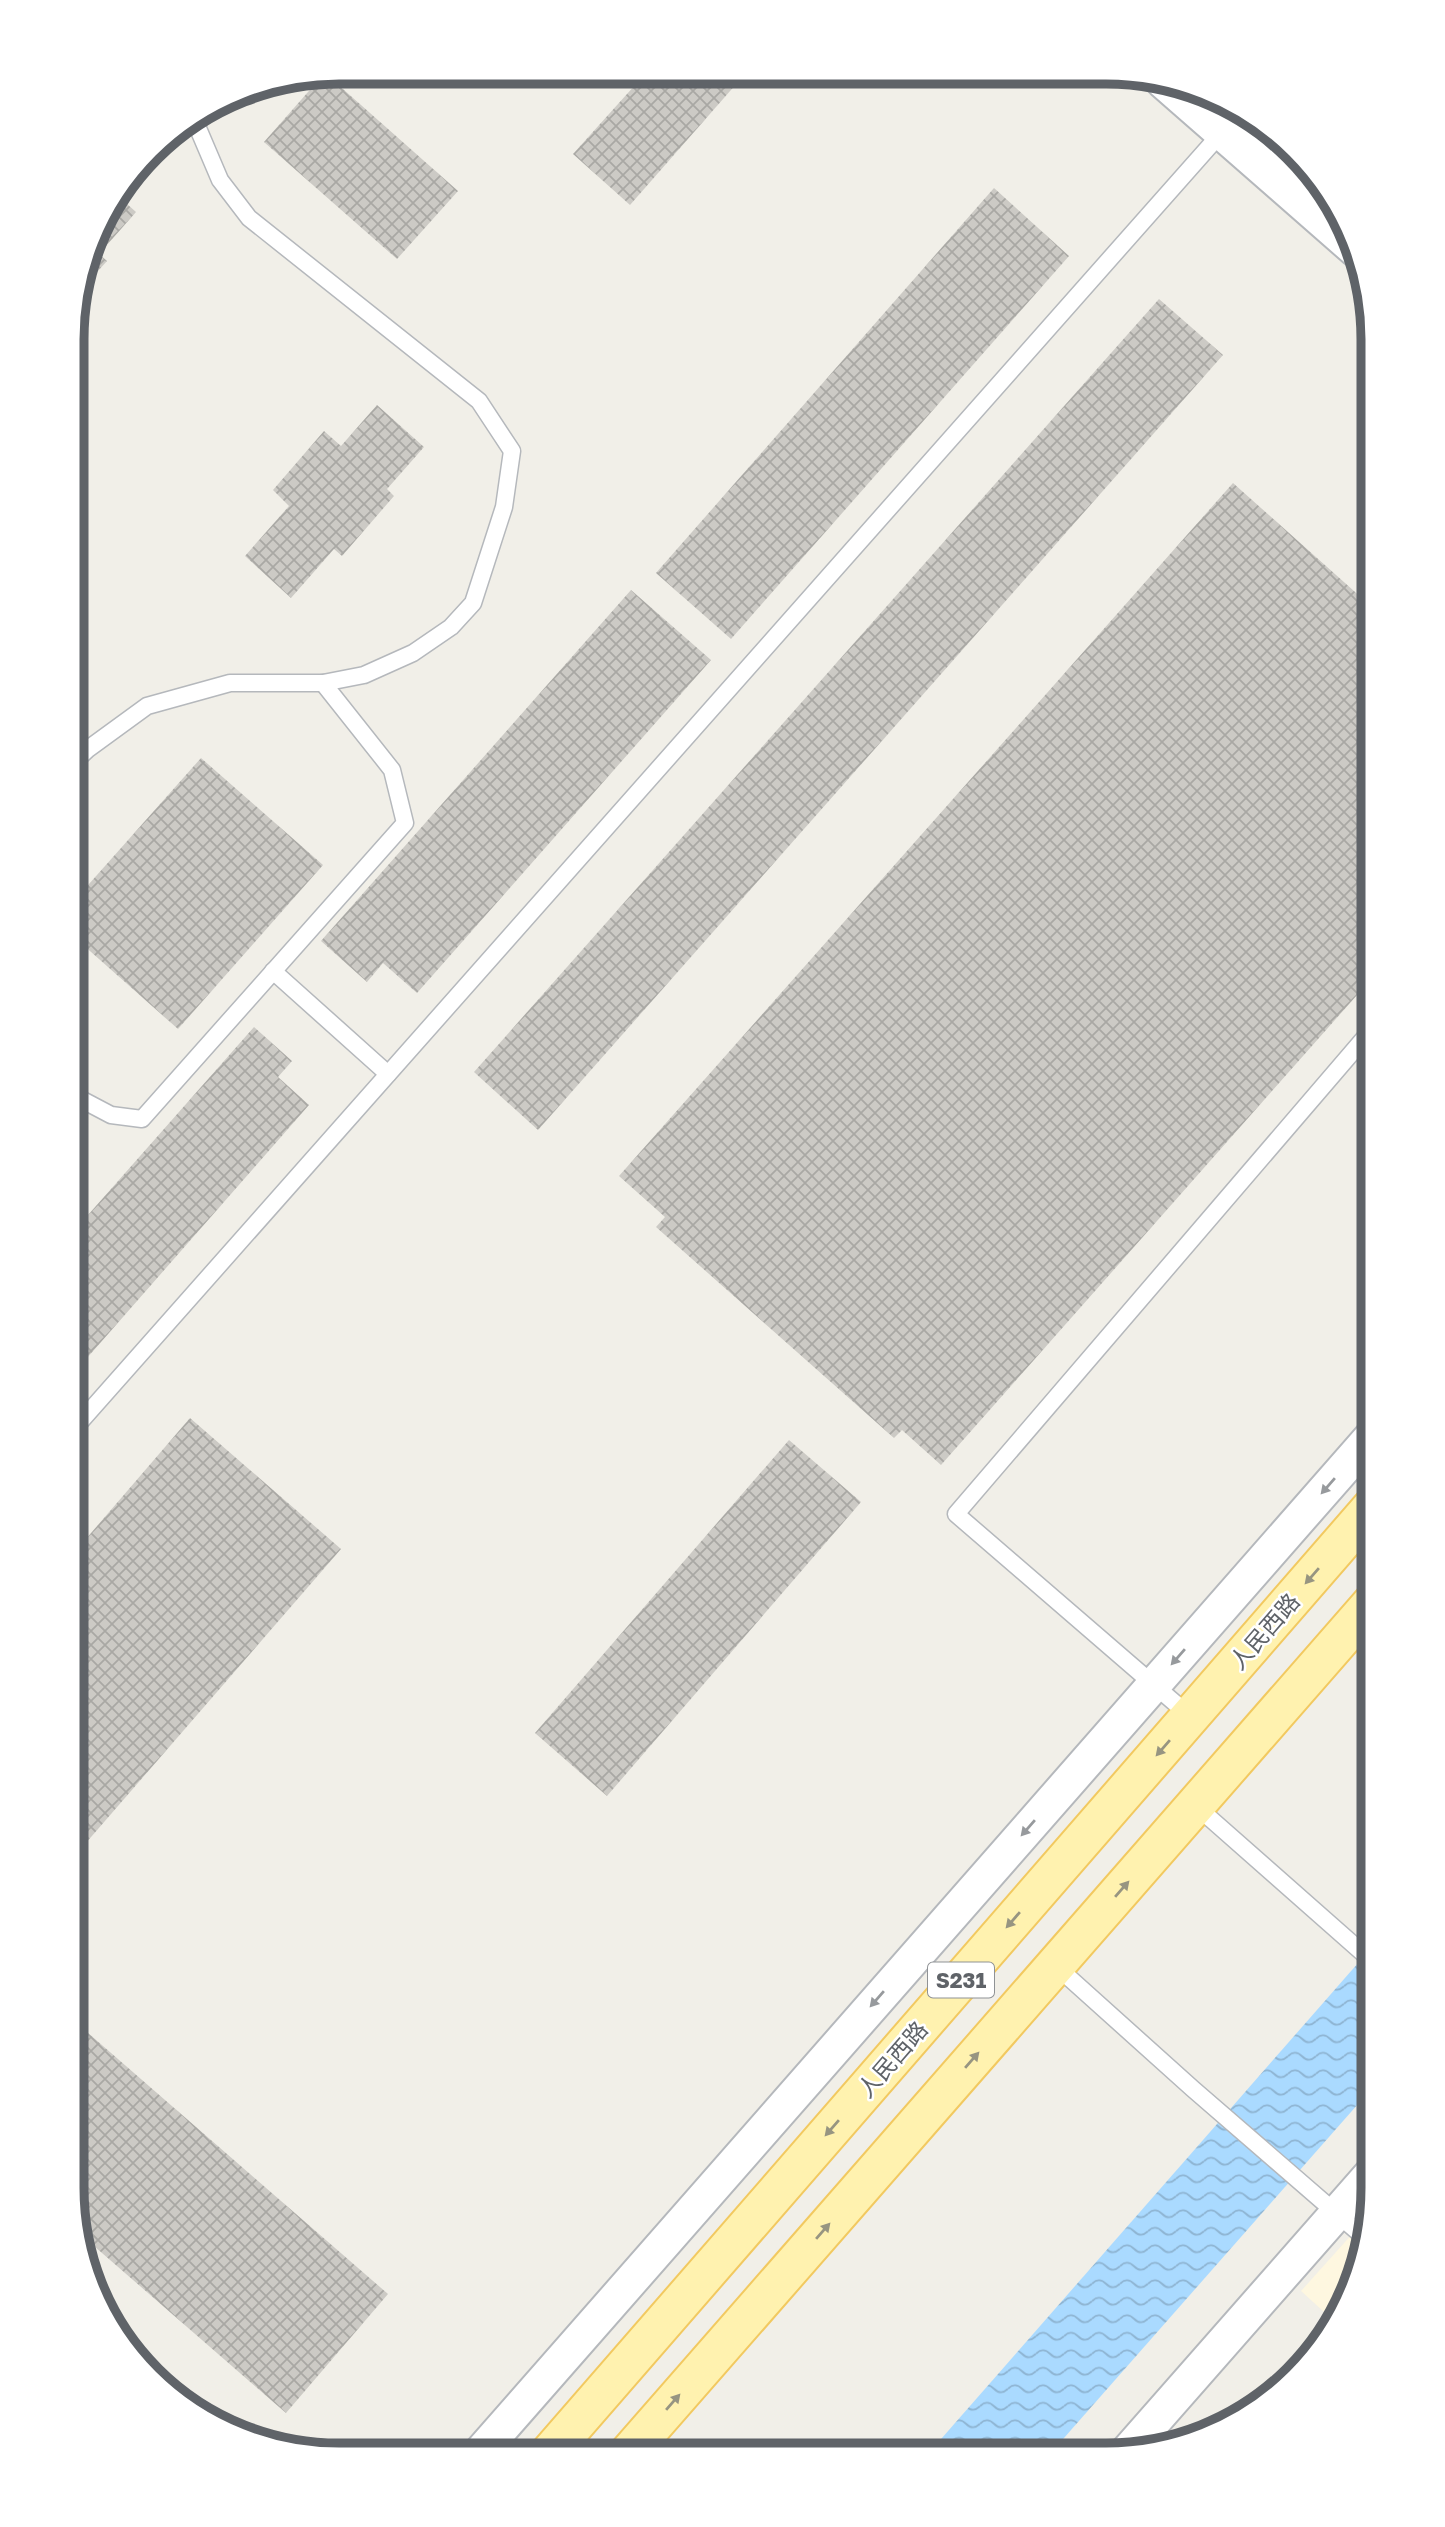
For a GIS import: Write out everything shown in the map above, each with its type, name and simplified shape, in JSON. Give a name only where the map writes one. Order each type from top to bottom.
[{"type":"main road","name":"人民西路","points":[[559,2443],[1361,1520]]},
{"type":"main road","name":"S231","points":[[638,2443],[1361,1616]]},
{"type":"street","points":[[1185,97],[1337,231]]},
{"type":"street","points":[[490,2443],[1361,1449]]},
{"type":"street","points":[[1136,2441],[1326,2204],[1361,2180]]},
{"type":"lane","points":[[84,753],[147,706],[230,682],[323,683],[364,675],[413,653],[451,627],[473,603],[504,507],[512,451],[479,401],[249,218],[220,180],[198,127]]},
{"type":"lane","points":[[84,1418],[1223,131]]},
{"type":"lane","points":[[84,1101],[111,1115],[142,1119],[405,823],[392,770],[323,683]]},
{"type":"lane","points":[[273,971],[388,1074]]},
{"type":"lane","points":[[1191,1716],[956,1514],[1361,1042]]},
{"type":"lane","points":[[1195,1805],[1361,1951]]},
{"type":"lane","points":[[1055,1965],[1357,2231]]},
{"type":"shaded area","points":[[1358,2228],[1342,2285],[1327,2315],[1301,2291]]},
{"type":"water","points":[[1361,1960],[1361,2101],[1060,2443],[938,2443]]},
{"type":"building","points":[[337,84],[458,191],[397,259],[264,142],[314,86]]},
{"type":"building","points":[[636,84],[736,84],[630,205],[573,154]]},
{"type":"building","points":[[994,188],[1069,256],[731,639],[656,573]]},
{"type":"building","points":[[125,202],[136,212],[99,254],[110,226]]},
{"type":"building","points":[[99,254],[107,261],[92,278]]},
{"type":"building","points":[[1159,299],[1223,355],[538,1130],[474,1072]]},
{"type":"building","points":[[377,405],[424,447],[387,489],[394,496],[342,556],[334,549],[291,598],[245,556],[289,506],[273,490],[324,431],[341,446]]},
{"type":"building","points":[[1233,483],[1361,597],[1361,991],[941,1465],[902,1430],[894,1438],[656,1227],[665,1217],[619,1176]]},
{"type":"building","points":[[631,590],[711,660],[417,993],[383,963],[367,982],[321,941]]},
{"type":"building","points":[[201,758],[323,865],[178,1029],[84,946],[84,890]]},
{"type":"building","points":[[254,1027],[292,1061],[278,1077],[309,1105],[84,1361],[84,1220]]},
{"type":"building","points":[[190,1418],[341,1549],[84,1845],[84,1541]]},
{"type":"building","points":[[789,1440],[861,1502],[607,1796],[535,1733]]},
{"type":"building","points":[[84,2029],[388,2294],[286,2413],[90,2243],[84,2188]]}]
